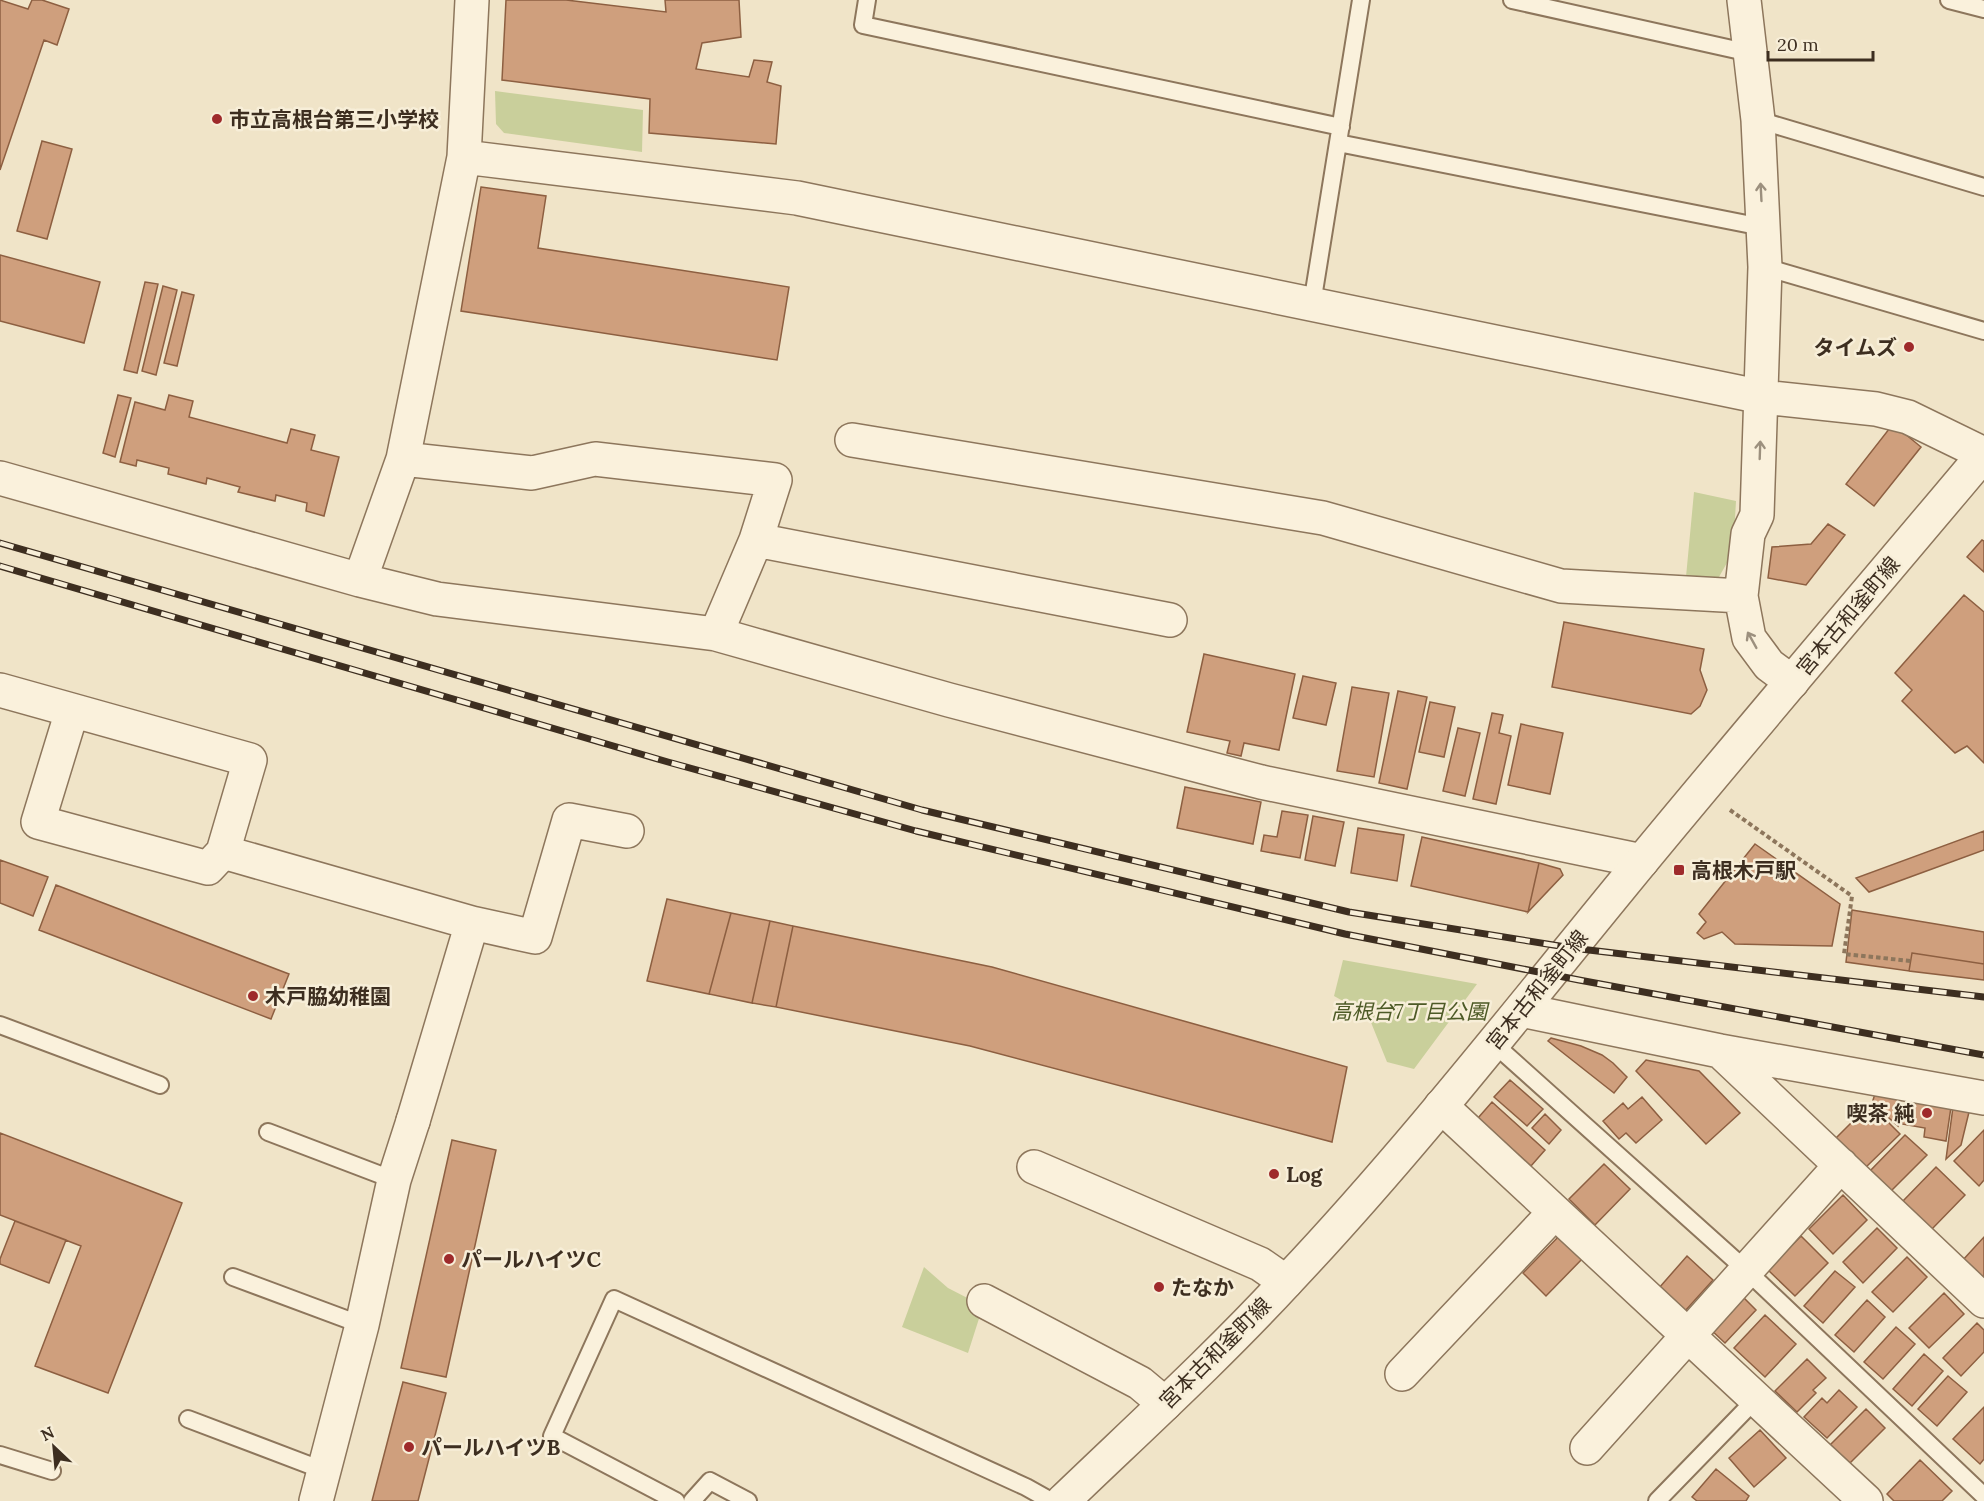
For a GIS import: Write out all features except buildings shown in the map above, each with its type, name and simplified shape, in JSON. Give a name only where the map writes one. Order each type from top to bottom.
[{"type":"street","points":[[360,580],[403,459],[464,156],[472,0]]},
{"type":"street","points":[[1744,0],[1758,120],[1765,267],[1757,515],[1748,534],[1741,596],[1749,638],[1769,665],[1792,682]]},
{"type":"street","points":[[464,156],[797,198],[1762,397],[1876,409],[1908,417],[1984,454]]},
{"type":"street","points":[[852,440],[1323,518],[1562,586],[1741,596]]},
{"type":"street","name":"宮本古和釜町線","points":[[1063,1501],[1165,1404],[1286,1282],[1388,1170],[1642,861],[1984,454]]},
{"type":"street","points":[[403,459],[532,473],[595,459],[775,480],[756,540],[716,634]]},
{"type":"street","points":[[0,478],[436,600],[716,634],[949,700],[1261,782],[1642,861]]},
{"type":"street","points":[[756,540],[1170,620]]},
{"type":"street","points":[[0,690],[250,760],[223,852],[208,868],[38,822],[72,711]]},
{"type":"street","points":[[223,852],[472,923],[535,937],[569,820],[627,831]]},
{"type":"street","points":[[321,1486],[362,1324],[394,1180],[472,923]]},
{"type":"street","points":[[1521,1010],[1720,1050],[1984,1098]]},
{"type":"street","points":[[1720,1050],[1984,1301]]},
{"type":"street","points":[[1441,1106],[1866,1501]]},
{"type":"street","points":[[1587,1448],[1841,1165]]},
{"type":"street","points":[[1034,1167],[1260,1264],[1286,1282]]},
{"type":"street","points":[[1402,1374],[1555,1212]]},
{"type":"street","points":[[984,1301],[1140,1383],[1165,1404]]},
{"type":"lane","points":[[867,0],[863,25],[1340,135],[1762,227]]},
{"type":"lane","points":[[1312,303],[1361,0]]},
{"type":"lane","points":[[1512,0],[1749,53]]},
{"type":"lane","points":[[1949,0],[1984,9]]},
{"type":"lane","points":[[1758,120],[1984,187]]},
{"type":"lane","points":[[1765,267],[1984,331]]},
{"type":"lane","points":[[0,1025],[160,1085]]},
{"type":"lane","points":[[1493,1043],[1746,1270],[1979,1493]]},
{"type":"lane","points":[[268,1132],[394,1180]]},
{"type":"lane","points":[[233,1277],[362,1324]]},
{"type":"lane","points":[[676,1501],[552,1436],[614,1299],[1004,1477],[1051,1501]]},
{"type":"lane","points":[[1657,1501],[1756,1399]]},
{"type":"lane","points":[[188,1419],[321,1486]]},
{"type":"lane","points":[[0,1455],[52,1471]]},
{"type":"lane","points":[[692,1501],[710,1481],[748,1501]]},
{"type":"path","points":[[1726,808],[1852,896],[1844,954],[1911,961]]},
{"type":"green space","points":[[495,91],[643,110],[642,152],[504,133],[496,124]]},
{"type":"green space","points":[[1694,492],[1736,501],[1733,552],[1719,577],[1686,577]]},
{"type":"green space","name":"高根台7丁目公園","points":[[1343,960],[1477,984],[1414,1069],[1387,1062],[1368,1015],[1334,996]]},
{"type":"green space","points":[[924,1267],[948,1288],[983,1306],[968,1353],[902,1327]]},
{"type":"railway","points":[[0,543],[922,810],[1349,912],[1572,948],[1984,997]]},
{"type":"railway","points":[[0,566],[668,762],[916,831],[1345,934],[1984,1055]]},
{"type":"place","name":"市立高根台第三小学校","points":[[217,119]]},
{"type":"place","name":"タイムズ","points":[[1909,347]]},
{"type":"place","name":"高根木戸駅","points":[[1679,870]]},
{"type":"place","name":"木戸脇幼稚園","points":[[253,996]]},
{"type":"place","name":"喫茶 純","points":[[1927,1113]]},
{"type":"place","name":"Log","points":[[1274,1174]]},
{"type":"place","name":"パールハイツC","points":[[449,1259]]},
{"type":"place","name":"たなか","points":[[1159,1287]]},
{"type":"place","name":"パールハイツB","points":[[409,1447]]}]
